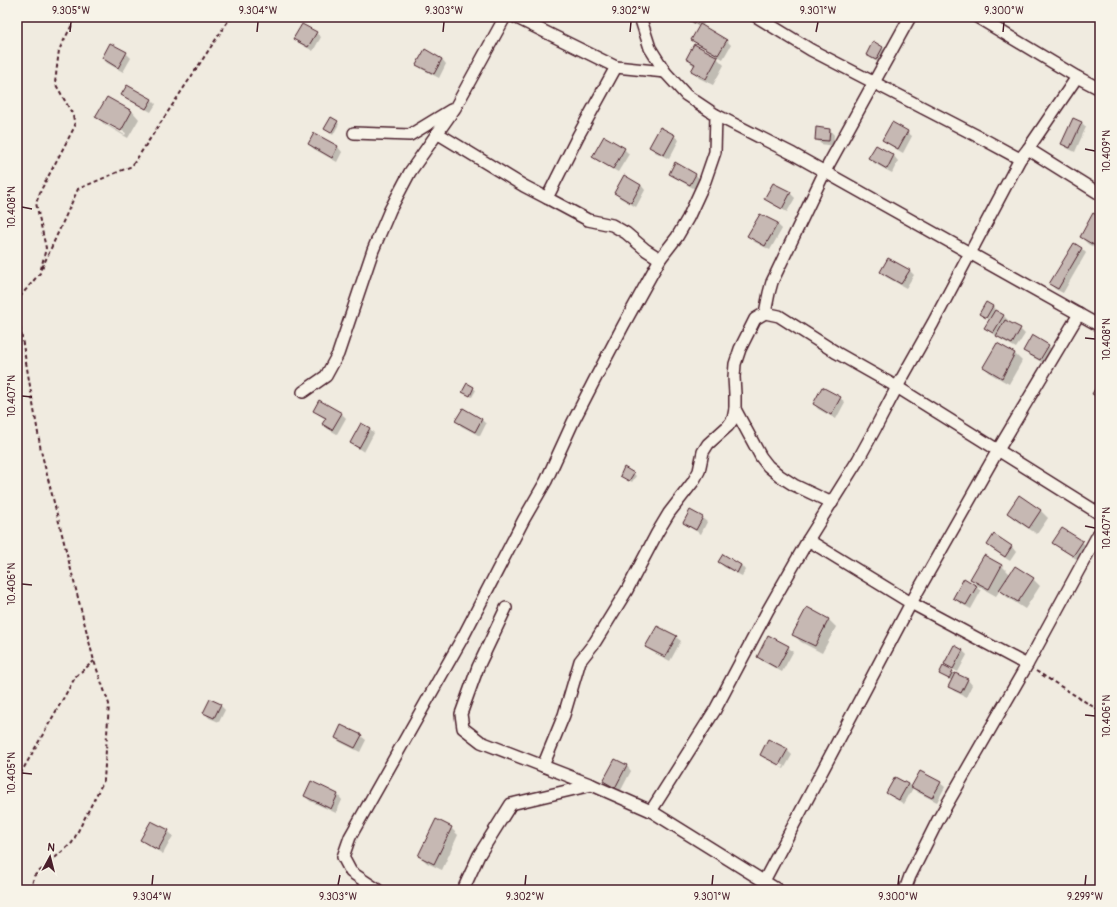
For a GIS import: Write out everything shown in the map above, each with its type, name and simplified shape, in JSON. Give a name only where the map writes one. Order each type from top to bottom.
[{"type":"street","points":[[303,392],[326,376],[338,354],[373,250],[390,210],[410,172],[455,108],[505,17]]},
{"type":"street","points":[[515,17],[616,68],[665,72]]},
{"type":"street","points":[[640,17],[650,48],[665,72],[686,95],[716,115],[825,171],[1100,326]]},
{"type":"street","points":[[758,17],[812,50],[1020,159]]},
{"type":"street","points":[[765,313],[768,293],[772,282],[825,171],[910,17]]},
{"type":"street","points":[[977,17],[1077,77],[1100,89]]},
{"type":"street","points":[[547,198],[578,136],[616,68]]},
{"type":"street","points":[[651,811],[715,710],[768,610],[875,429],[1020,159],[1077,77]]},
{"type":"street","points":[[354,132],[410,135],[455,108]]},
{"type":"street","points":[[378,890],[352,872],[343,857],[350,837],[464,635],[524,519],[546,481],[573,422],[622,326],[660,260],[684,225],[705,181],[715,152],[716,115]]},
{"type":"street","points":[[437,133],[524,186],[588,220],[612,225],[626,232],[660,260]]},
{"type":"street","points":[[1028,149],[1100,194]]},
{"type":"street","points":[[543,766],[564,715],[580,661],[595,642],[627,590],[669,513],[693,482],[699,471],[703,452],[708,444],[728,426],[733,419],[736,394],[734,377],[735,364],[740,349],[755,319],[765,313],[779,316],[1100,514]]},
{"type":"street","points":[[764,881],[911,603],[998,450],[1079,314]]},
{"type":"street","points":[[735,409],[768,466],[794,485],[832,503]]},
{"type":"street","points":[[905,890],[910,876],[938,820],[1027,665],[1100,531]]},
{"type":"street","points":[[808,540],[911,603],[1027,665]]},
{"type":"street","points":[[506,608],[478,667],[461,714],[463,728],[480,742],[592,785],[651,811],[778,890]]},
{"type":"street","points":[[463,890],[480,855],[511,804],[592,785]]},
{"type":"path","points":[[40,273],[46,248],[36,204],[41,190],[75,126],[73,115],[55,83],[59,50],[76,17]]},
{"type":"path","points":[[31,890],[34,876],[72,843],[104,780],[109,704],[94,661],[41,451],[17,309],[19,298],[40,273],[78,188],[132,166],[228,21],[236,17]]},
{"type":"path","points":[[17,780],[76,676],[94,661]]},
{"type":"path","points":[[1027,665],[1100,710]]},
{"type":"building","points":[[683,17],[700,17],[697,24]]},
{"type":"building","points":[[302,24],[317,32],[308,47],[293,39]]},
{"type":"building","points":[[700,24],[727,40],[718,55],[691,40]]},
{"type":"building","points":[[873,41],[883,47],[876,60],[866,55]]},
{"type":"building","points":[[110,43],[127,52],[118,68],[102,58]]},
{"type":"building","points":[[694,44],[718,57],[706,79],[691,71],[695,64],[686,59]]},
{"type":"building","points":[[425,49],[442,59],[434,74],[416,65]]},
{"type":"building","points":[[127,85],[152,99],[146,109],[121,95]]},
{"type":"building","points":[[107,97],[132,111],[121,131],[95,117]]},
{"type":"building","points":[[331,117],[338,121],[331,133],[324,129]]},
{"type":"building","points":[[1073,118],[1082,122],[1070,148],[1061,144]]},
{"type":"building","points":[[892,122],[908,131],[898,149],[882,140]]},
{"type":"building","points":[[660,127],[675,135],[664,155],[649,147]]},
{"type":"building","points":[[816,127],[830,129],[829,141],[815,140]]},
{"type":"building","points":[[314,133],[338,146],[332,158],[308,144]]},
{"type":"building","points":[[604,136],[625,148],[613,169],[592,157]]},
{"type":"building","points":[[876,145],[894,155],[887,169],[868,158]]},
{"type":"building","points":[[675,162],[696,174],[690,185],[669,174]]},
{"type":"building","points":[[624,175],[641,185],[631,203],[614,193]]},
{"type":"building","points":[[773,183],[791,192],[782,209],[764,199]]},
{"type":"building","points":[[1093,213],[1100,217],[1099,248],[1080,237]]},
{"type":"building","points":[[760,214],[778,223],[765,246],[747,236]]},
{"type":"building","points":[[1074,243],[1082,248],[1058,289],[1049,284]]},
{"type":"building","points":[[888,258],[910,270],[901,284],[880,272]]},
{"type":"building","points":[[986,302],[993,306],[986,318],[979,314]]},
{"type":"building","points":[[995,310],[1004,315],[993,333],[984,328]]},
{"type":"building","points":[[1005,320],[1021,328],[1012,344],[996,336]]},
{"type":"building","points":[[1032,335],[1049,345],[1040,360],[1023,351]]},
{"type":"building","points":[[997,343],[1015,353],[1002,378],[983,367]]},
{"type":"building","points":[[1100,380],[1100,398],[1092,394]]},
{"type":"building","points":[[467,383],[474,387],[470,396],[462,392]]},
{"type":"building","points":[[822,387],[841,397],[831,415],[813,404]]},
{"type":"building","points":[[319,400],[342,413],[332,430],[322,424],[326,418],[313,411]]},
{"type":"building","points":[[463,408],[482,419],[475,432],[455,421]]},
{"type":"building","points":[[361,423],[370,428],[359,448],[350,443]]},
{"type":"building","points":[[624,467],[634,473],[629,481],[620,476]]},
{"type":"building","points":[[1019,495],[1041,510],[1029,528],[1007,513]]},
{"type":"building","points":[[690,510],[703,517],[696,530],[683,523]]},
{"type":"building","points":[[1062,528],[1083,541],[1073,556],[1052,543]]},
{"type":"building","points":[[994,534],[1012,546],[1005,557],[987,545]]},
{"type":"building","points":[[723,554],[741,565],[737,573],[718,562]]},
{"type":"building","points":[[984,555],[1002,565],[989,589],[970,579]]},
{"type":"building","points":[[1015,566],[1034,578],[1018,602],[999,590]]},
{"type":"building","points":[[964,578],[977,586],[966,605],[953,598]]},
{"type":"building","points":[[807,607],[829,619],[815,646],[792,635]]},
{"type":"building","points":[[657,626],[677,636],[665,657],[645,647]]},
{"type":"building","points":[[768,635],[789,646],[777,668],[757,657]]},
{"type":"building","points":[[954,645],[963,650],[953,669],[944,664]]},
{"type":"building","points":[[943,666],[953,671],[949,679],[939,674]]},
{"type":"building","points":[[955,673],[968,679],[961,693],[948,687]]},
{"type":"building","points":[[210,699],[221,704],[214,718],[203,713]]},
{"type":"building","points":[[341,725],[362,735],[355,748],[335,738]]},
{"type":"building","points":[[768,739],[788,749],[779,765],[760,755]]},
{"type":"building","points":[[615,759],[627,765],[615,788],[603,781]]},
{"type":"building","points":[[920,771],[941,782],[932,798],[911,787]]},
{"type":"building","points":[[895,777],[908,784],[899,800],[886,793]]},
{"type":"building","points":[[311,781],[338,794],[331,809],[304,796]]},
{"type":"building","points":[[436,819],[452,827],[434,864],[418,856]]},
{"type":"building","points":[[151,821],[169,830],[158,850],[140,840]]}]
